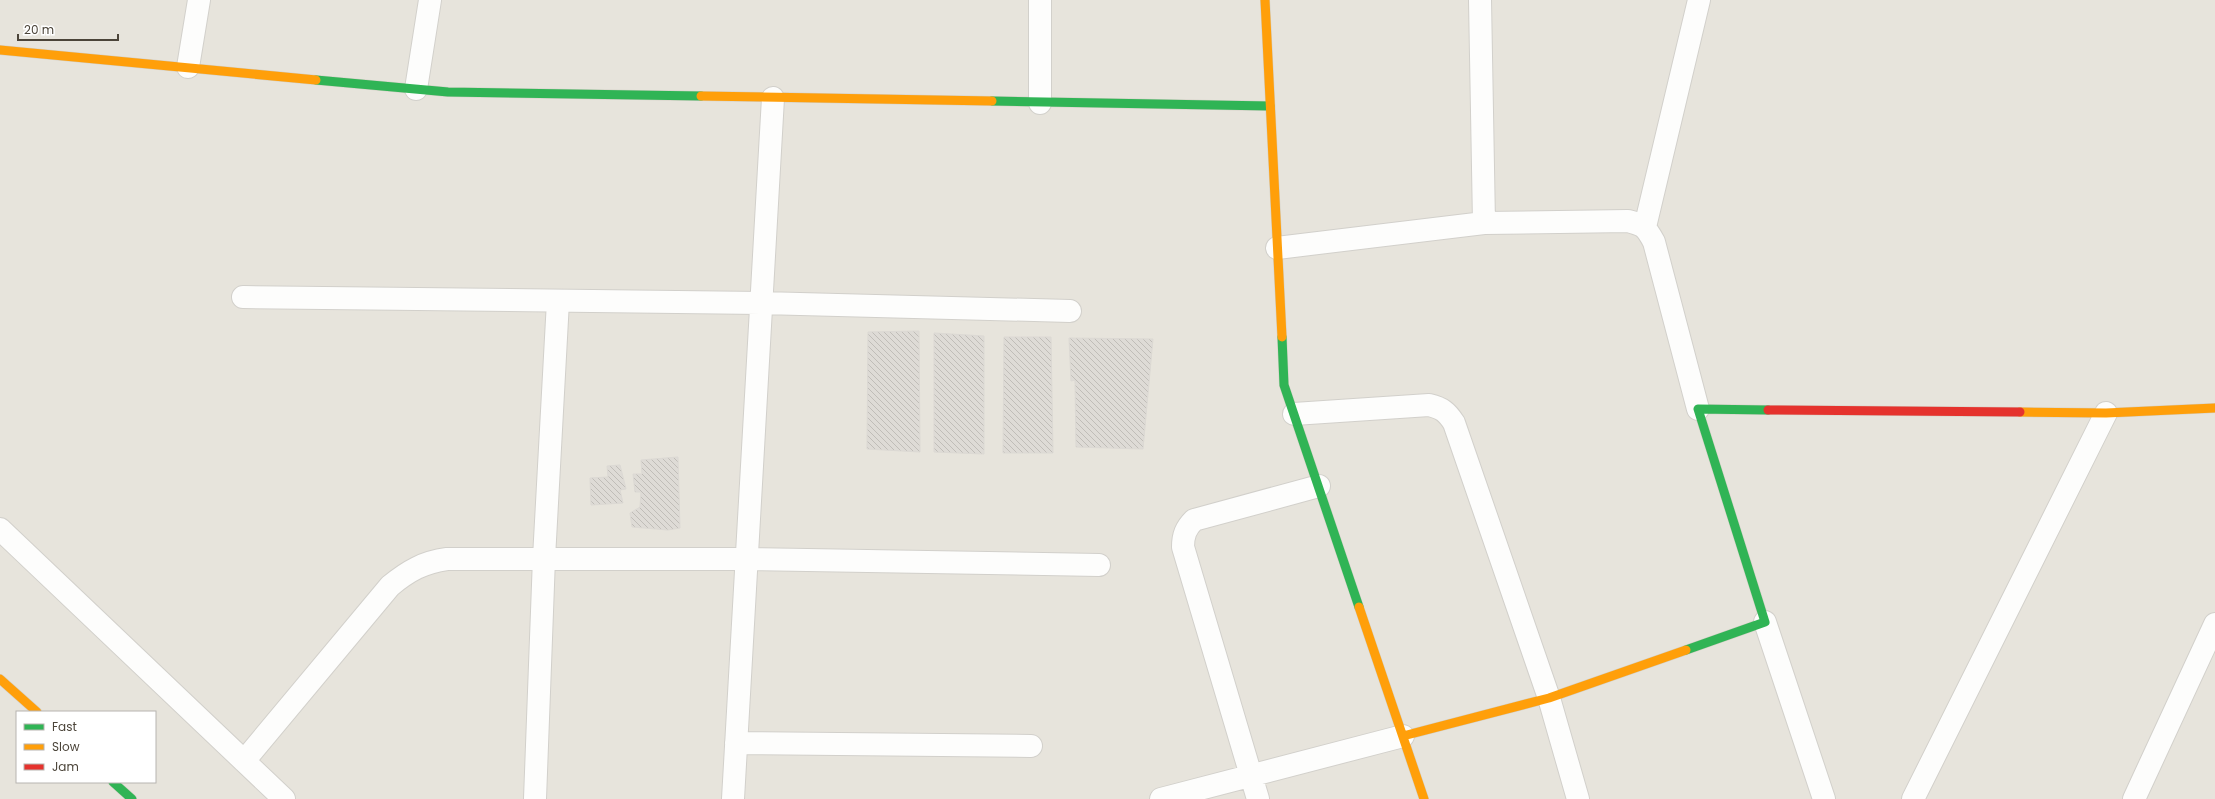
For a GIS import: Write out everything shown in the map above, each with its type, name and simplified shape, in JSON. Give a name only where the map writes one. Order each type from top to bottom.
[{"type":"main road","points":[[1264,0],[1284,385],[1424,799]]},
{"type":"main road","points":[[0,50],[456,92],[1270,106]]},
{"type":"main road","points":[[1403,736],[1549,698],[1765,622],[1698,409],[2106,413],[2215,408]]},
{"type":"main road","points":[[0,679],[36,711]]},
{"type":"main road","points":[[114,783],[132,799]]},
{"type":"street","points":[[188,67],[199,0]]},
{"type":"street","points":[[416,89],[430,0]]},
{"type":"street","points":[[1040,0],[1040,103]]},
{"type":"street","points":[[1480,0],[1484,223]]},
{"type":"street","points":[[1698,409],[1654,242],[1645,226],[1699,0]]},
{"type":"street","points":[[733,799],[773,98]]},
{"type":"street","points":[[1277,248],[1484,223],[1628,221],[1645,226]]},
{"type":"street","points":[[242,297],[761,303],[1070,311]]},
{"type":"street","points":[[535,799],[544,558],[558,301]]},
{"type":"street","points":[[1294,414],[1429,405],[1438,407],[1448,413],[1454,423],[1549,698],[1578,799]]},
{"type":"street","points":[[1914,799],[2106,413]]},
{"type":"street","points":[[1258,799],[1183,547],[1183,536],[1187,527],[1194,520],[1319,486]]},
{"type":"street","points":[[0,529],[284,799]]},
{"type":"street","points":[[244,761],[390,586],[405,574],[423,564],[447,559],[544,558],[747,559],[1099,565]]},
{"type":"street","points":[[1765,622],[1824,799]]},
{"type":"street","points":[[2134,799],[2215,624]]},
{"type":"street","points":[[1161,799],[1403,736]]},
{"type":"street","points":[[736,743],[1031,746]]},
{"type":"shaded area","points":[[0,0],[2215,0],[2215,799],[0,799]]},
{"type":"building","points":[[919,331],[920,452],[867,449],[868,332]]},
{"type":"building","points":[[934,333],[984,336],[984,454],[934,452]]},
{"type":"building","points":[[1004,337],[1051,337],[1053,453],[1003,453]]},
{"type":"building","points":[[1069,338],[1153,339],[1143,449],[1076,447],[1075,380],[1071,381]]},
{"type":"building","points":[[678,457],[680,528],[668,530],[632,527],[630,513],[640,507],[641,492],[635,492],[633,474],[642,474],[641,460]]},
{"type":"building","points":[[620,465],[626,489],[620,490],[623,503],[591,505],[590,478],[608,477],[607,466]]},
{"type":"traffic: fast","points":[[316,80],[448,92],[701,96]]},
{"type":"traffic: fast","points":[[992,101],[1270,106]]},
{"type":"traffic: fast","points":[[1282,337],[1284,385],[1359,607]]},
{"type":"traffic: fast","points":[[1686,650],[1765,622],[1698,409],[1768,410]]},
{"type":"traffic: fast","points":[[114,783],[132,799]]},
{"type":"traffic: slow","points":[[1265,0],[1282,337]]},
{"type":"traffic: slow","points":[[0,50],[316,80]]},
{"type":"traffic: slow","points":[[701,96],[992,101]]},
{"type":"traffic: slow","points":[[2020,412],[2106,413],[2215,408]]},
{"type":"traffic: slow","points":[[1359,607],[1424,799]]},
{"type":"traffic: slow","points":[[1403,736],[1549,698],[1686,650]]},
{"type":"traffic: slow","points":[[0,679],[36,711]]},
{"type":"traffic: jam","points":[[1768,410],[2020,412]]}]
